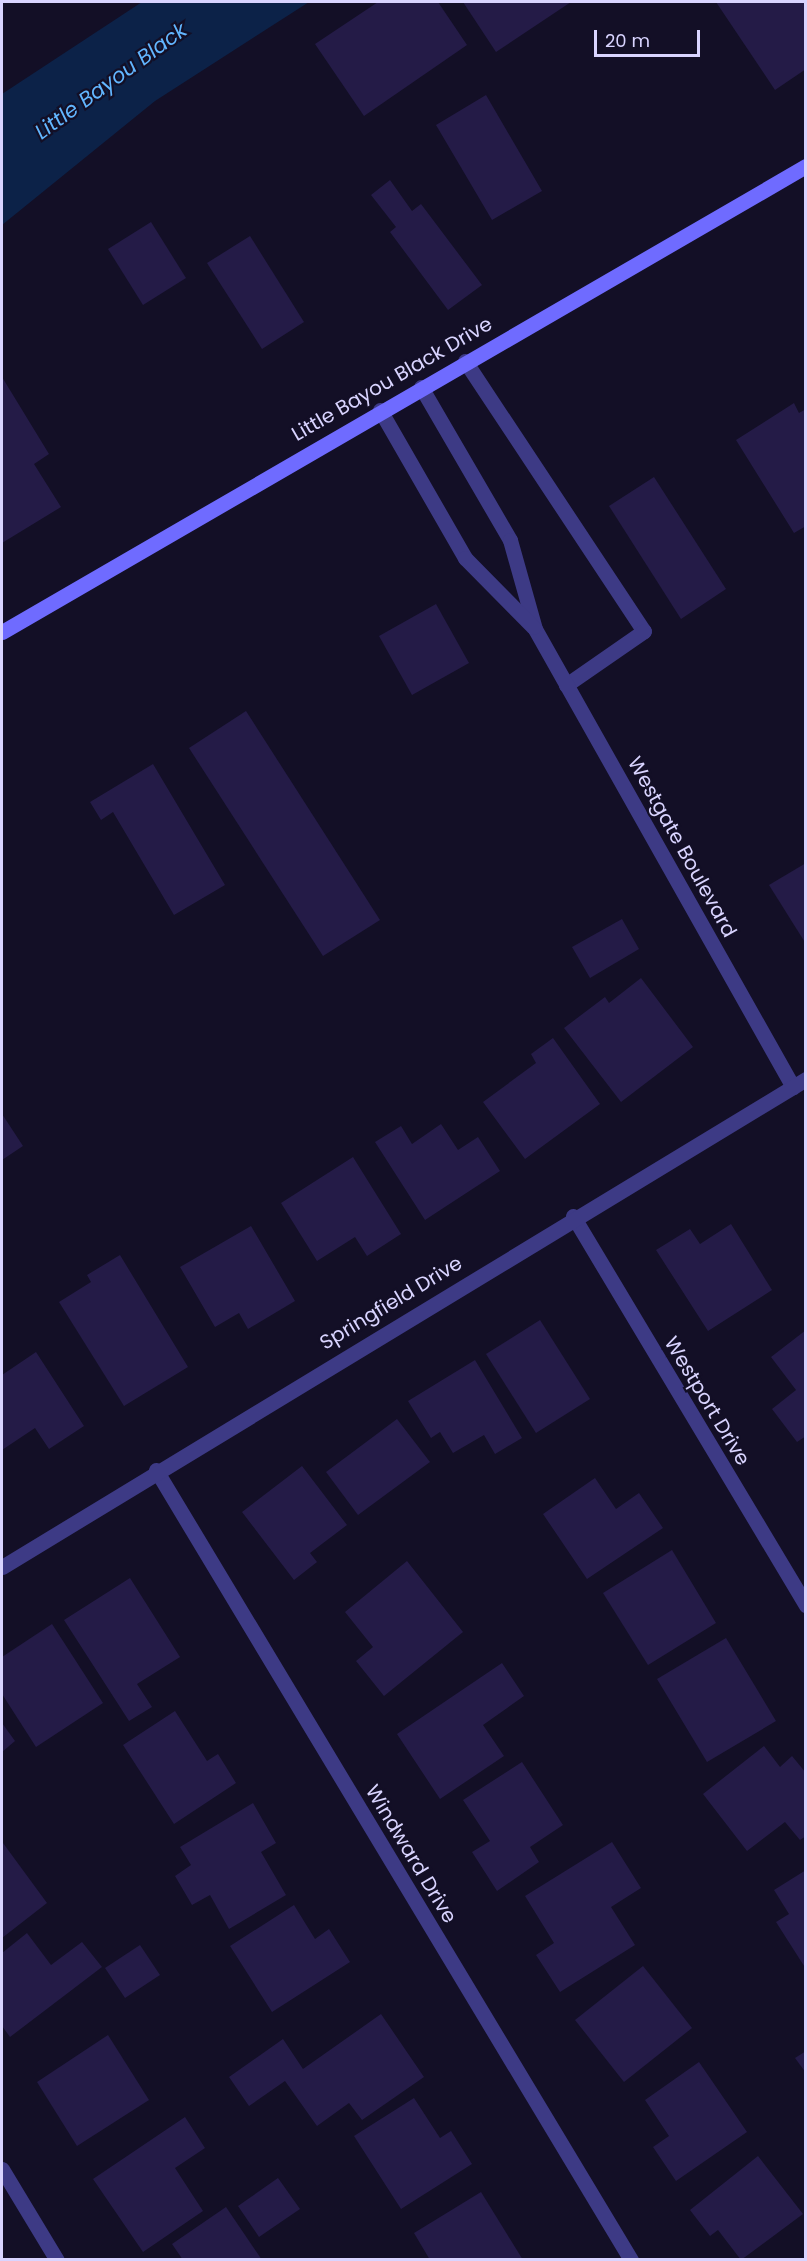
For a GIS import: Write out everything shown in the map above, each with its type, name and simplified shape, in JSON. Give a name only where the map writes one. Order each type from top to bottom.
[{"type":"main road","name":"Little Bayou Black Drive","points":[[2,632],[465,361],[806,166]]},
{"type":"street","points":[[465,361],[644,631],[566,685]]},
{"type":"street","name":"Westgate Boulevard","points":[[421,387],[510,540],[535,629],[799,1083]]},
{"type":"street","name":"Westgate Boulevard","points":[[381,410],[465,558],[535,629]]},
{"type":"street","name":"Springfield Drive","points":[[2,1567],[156,1470],[573,1216],[799,1083]]},
{"type":"street","name":"Westport Drive","points":[[573,1216],[806,1606]]},
{"type":"street","name":"Windward Drive","points":[[156,1470],[631,2259]]},
{"type":"street","points":[[2,2169],[57,2259]]},
{"type":"water","name":"Little Bayou Black","points":[[142,2],[309,2],[155,101],[2,225],[2,94]]},
{"type":"building","points":[[378,2],[438,2],[467,45],[364,116],[315,44]]},
{"type":"building","points":[[463,2],[571,2],[496,52]]},
{"type":"building","points":[[716,2],[806,2],[806,69],[775,90]]},
{"type":"building","points":[[486,95],[542,191],[492,220],[436,125]]},
{"type":"building","points":[[390,180],[412,211],[421,204],[482,285],[448,310],[390,232],[396,227],[371,195]]},
{"type":"building","points":[[151,222],[186,278],[143,305],[108,249]]},
{"type":"building","points":[[250,236],[304,322],[262,349],[207,263]]},
{"type":"building","points":[[2,377],[49,454],[34,464],[61,507],[2,543]]},
{"type":"building","points":[[794,403],[799,413],[806,409],[806,526],[794,533],[736,440]]},
{"type":"building","points":[[654,477],[726,589],[681,619],[609,506]]},
{"type":"building","points":[[436,604],[469,663],[412,695],[379,636]]},
{"type":"building","points":[[246,711],[380,920],[323,956],[189,748]]},
{"type":"building","points":[[153,764],[225,885],[174,915],[113,812],[101,820],[90,802]]},
{"type":"building","points":[[806,863],[806,944],[769,885]]},
{"type":"building","points":[[622,919],[639,949],[590,978],[572,947]]},
{"type":"building","points":[[641,978],[693,1047],[621,1102],[564,1028],[605,997],[609,1003]]},
{"type":"building","points":[[553,1038],[600,1104],[525,1159],[483,1102],[536,1063],[531,1054]]},
{"type":"building","points":[[2,1114],[23,1146],[2,1160]]},
{"type":"building","points":[[441,1124],[458,1150],[478,1137],[500,1171],[425,1220],[375,1142],[401,1126],[412,1144]]},
{"type":"building","points":[[353,1157],[401,1234],[367,1256],[355,1237],[317,1261],[281,1203]]},
{"type":"building","points":[[731,1224],[772,1290],[708,1331],[656,1250],[690,1229],[700,1244]]},
{"type":"building","points":[[251,1226],[295,1301],[248,1329],[239,1313],[215,1327],[180,1267]]},
{"type":"building","points":[[120,1255],[188,1367],[124,1406],[59,1302],[91,1282],[87,1275]]},
{"type":"building","points":[[540,1320],[590,1399],[536,1433],[486,1354]]},
{"type":"building","points":[[806,1330],[806,1436],[797,1442],[772,1409],[796,1390],[771,1357]]},
{"type":"building","points":[[36,1352],[84,1426],[49,1449],[35,1428],[2,1450],[2,1375]]},
{"type":"building","points":[[475,1360],[522,1438],[495,1454],[484,1435],[453,1453],[440,1432],[431,1438],[408,1401]]},
{"type":"building","points":[[397,1419],[430,1462],[358,1515],[326,1472]]},
{"type":"building","points":[[302,1466],[347,1525],[310,1553],[317,1562],[294,1580],[242,1512]]},
{"type":"building","points":[[595,1478],[616,1509],[639,1493],[663,1528],[587,1579],[543,1514]]},
{"type":"building","points":[[672,1550],[716,1623],[648,1665],[603,1593]]},
{"type":"building","points":[[407,1561],[463,1632],[384,1696],[356,1661],[373,1647],[345,1612]]},
{"type":"building","points":[[130,1578],[180,1657],[137,1684],[152,1707],[129,1721],[64,1620]]},
{"type":"building","points":[[52,1624],[103,1703],[36,1747],[2,1694],[2,1657]]},
{"type":"building","points":[[726,1638],[776,1721],[707,1762],[657,1679]]},
{"type":"building","points":[[502,1663],[524,1696],[483,1725],[504,1756],[440,1799],[397,1734]]},
{"type":"building","points":[[175,1711],[207,1761],[218,1754],[236,1783],[174,1824],[123,1745]]},
{"type":"building","points":[[2,1723],[15,1741],[2,1752]]},
{"type":"building","points":[[764,1746],[780,1767],[792,1756],[806,1773],[806,1836],[800,1840],[785,1822],[747,1851],[703,1794]]},
{"type":"building","points":[[522,1762],[563,1825],[530,1847],[539,1862],[497,1891],[472,1852],[490,1841],[463,1800]]},
{"type":"building","points":[[253,1803],[276,1843],[261,1852],[286,1895],[229,1929],[210,1895],[192,1905],[175,1876],[191,1865],[180,1847]]},
{"type":"building","points":[[612,1842],[641,1888],[611,1907],[635,1945],[560,1992],[536,1955],[554,1943],[525,1896]]},
{"type":"building","points":[[2,1844],[47,1903],[2,1938]]},
{"type":"building","points":[[806,1870],[806,1969],[776,1922],[789,1914],[774,1890]]},
{"type":"building","points":[[294,1905],[315,1939],[329,1929],[350,1962],[272,2012],[230,1946]]},
{"type":"building","points":[[27,1933],[51,1965],[82,1942],[102,1967],[10,2037],[2,2026],[2,1953]]},
{"type":"building","points":[[140,1945],[160,1975],[125,1998],[105,1968]]},
{"type":"building","points":[[643,1966],[692,2028],[624,2082],[575,2020]]},
{"type":"building","points":[[381,2014],[424,2077],[362,2120],[349,2103],[317,2126],[285,2081],[249,2106],[229,2077],[283,2039],[303,2069]]},
{"type":"building","points":[[108,2035],[149,2100],[77,2146],[37,2082]]},
{"type":"building","points":[[806,2051],[806,2073],[795,2058]]},
{"type":"building","points":[[699,2062],[747,2132],[676,2181],[653,2147],[669,2136],[645,2100]]},
{"type":"building","points":[[414,2098],[440,2138],[451,2131],[472,2164],[401,2209],[354,2136]]},
{"type":"building","points":[[185,2117],[205,2148],[175,2168],[203,2211],[143,2252],[93,2179]]},
{"type":"building","points":[[758,2156],[803,2214],[741,2260],[718,2230],[710,2236],[690,2210]]},
{"type":"building","points":[[278,2178],[300,2209],[259,2237],[238,2206]]},
{"type":"building","points":[[481,2192],[523,2260],[430,2260],[414,2233]]},
{"type":"building","points":[[226,2207],[262,2260],[183,2260],[172,2244]]}]
